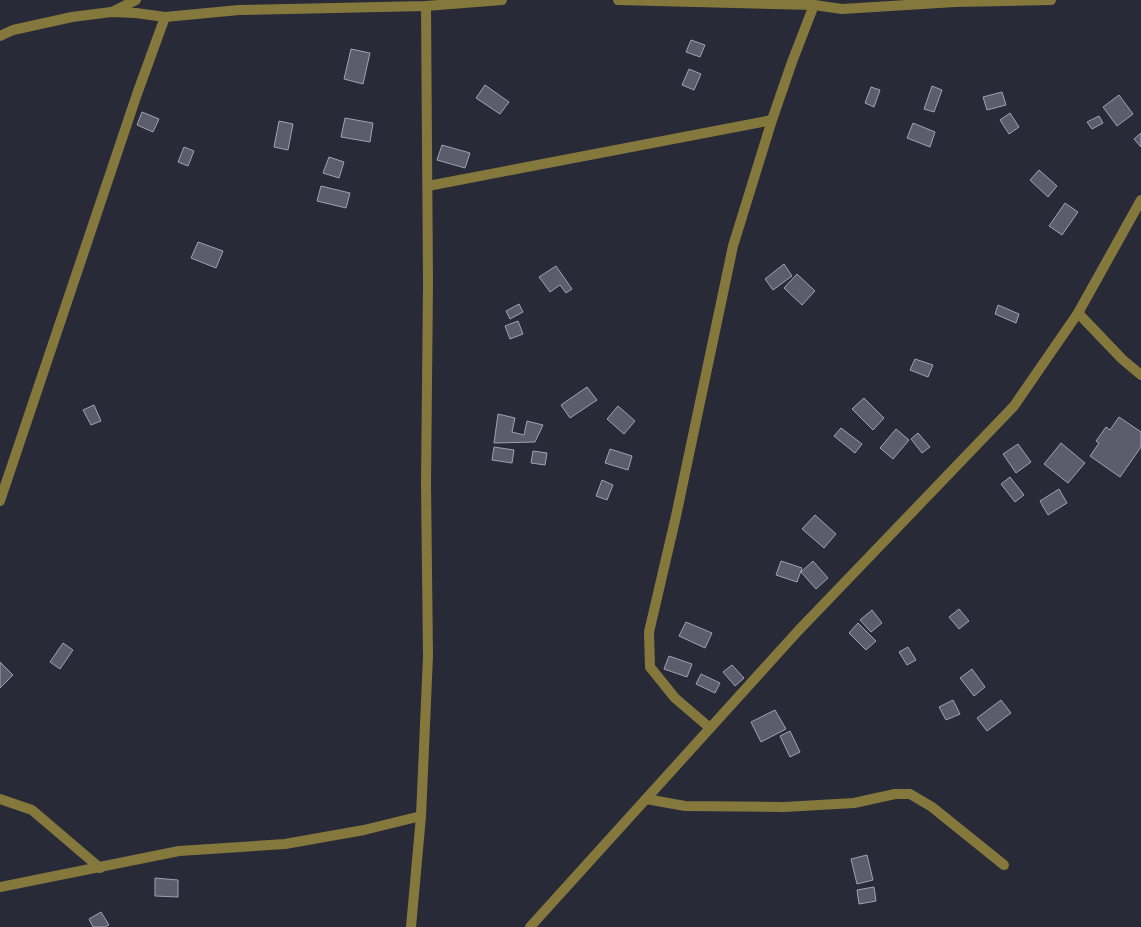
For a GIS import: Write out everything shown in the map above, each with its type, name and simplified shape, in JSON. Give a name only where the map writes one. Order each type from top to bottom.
[{"type":"street","points":[[111,12],[136,0]]},
{"type":"street","points":[[0,36],[13,30],[72,17],[111,12],[165,17],[239,10],[426,6],[502,0]]},
{"type":"street","points":[[618,0],[814,5],[842,9],[955,2],[1051,0]]},
{"type":"street","points":[[842,9],[852,0]]},
{"type":"street","points":[[710,728],[675,698],[650,667],[648,632],[676,516],[733,246],[772,120],[814,5]]},
{"type":"street","points":[[411,927],[421,816],[428,656],[426,6]]},
{"type":"street","points":[[0,500],[137,94],[165,17]]},
{"type":"street","points":[[428,186],[772,120]]},
{"type":"street","points":[[530,927],[798,632],[1014,406],[1078,313],[1141,200]]},
{"type":"street","points":[[1078,313],[1122,359],[1141,375]]},
{"type":"street","points":[[646,799],[685,806],[784,807],[854,803],[895,794],[910,794],[932,807],[1004,865]]},
{"type":"street","points":[[0,799],[32,810],[100,868]]},
{"type":"street","points":[[0,887],[100,868],[179,850],[285,844],[364,830],[421,816]]},
{"type":"building","points":[[691,40],[705,45],[700,57],[686,52]]},
{"type":"building","points":[[351,49],[370,53],[363,84],[344,79]]},
{"type":"building","points":[[689,69],[701,74],[694,90],[682,85]]},
{"type":"building","points":[[485,85],[509,102],[500,114],[476,98]]},
{"type":"building","points":[[932,86],[942,90],[934,112],[924,109]]},
{"type":"building","points":[[871,87],[880,90],[874,107],[865,103]]},
{"type":"building","points":[[1002,92],[1006,105],[987,110],[983,97]]},
{"type":"building","points":[[1119,95],[1133,114],[1117,126],[1103,107]]},
{"type":"building","points":[[142,112],[159,119],[153,132],[137,125]]},
{"type":"building","points":[[1010,113],[1019,127],[1009,134],[1000,120]]},
{"type":"building","points":[[1099,116],[1103,123],[1092,129],[1087,122]]},
{"type":"building","points":[[345,118],[373,123],[370,142],[341,137]]},
{"type":"building","points":[[279,121],[293,124],[288,150],[274,147]]},
{"type":"building","points":[[913,123],[935,132],[930,147],[907,138]]},
{"type":"building","points":[[1141,133],[1141,147],[1134,139]]},
{"type":"building","points":[[442,145],[470,153],[465,168],[437,160]]},
{"type":"building","points":[[184,147],[194,151],[188,166],[178,162]]},
{"type":"building","points":[[329,157],[344,162],[339,178],[323,173]]},
{"type":"building","points":[[1039,170],[1057,186],[1048,197],[1030,180]]},
{"type":"building","points":[[321,186],[350,193],[346,208],[317,201]]},
{"type":"building","points":[[1065,203],[1078,212],[1062,235],[1049,226]]},
{"type":"building","points":[[198,242],[223,251],[216,268],[191,258]]},
{"type":"building","points":[[784,264],[792,276],[773,290],[765,279]]},
{"type":"building","points":[[556,266],[572,289],[566,293],[560,285],[550,292],[539,277]]},
{"type":"building","points":[[797,274],[815,291],[802,305],[784,288]]},
{"type":"building","points":[[519,304],[523,312],[510,319],[506,311]]},
{"type":"building","points":[[998,305],[1019,314],[1016,323],[995,314]]},
{"type":"building","points":[[518,321],[523,334],[510,339],[505,326]]},
{"type":"building","points":[[915,359],[933,365],[928,377],[910,370]]},
{"type":"building","points":[[587,387],[597,400],[570,418],[561,405]]},
{"type":"building","points":[[864,398],[884,418],[873,430],[852,409]]},
{"type":"building","points":[[94,405],[101,421],[91,425],[83,410]]},
{"type":"building","points":[[618,406],[635,421],[624,434],[607,419]]},
{"type":"building","points":[[498,414],[515,418],[512,432],[524,435],[527,421],[543,425],[535,442],[494,443]]},
{"type":"building","points":[[1119,417],[1141,432],[1141,447],[1120,477],[1090,456],[1099,443],[1096,441],[1106,427],[1110,430]]},
{"type":"building","points":[[841,428],[862,444],[855,453],[834,436]]},
{"type":"building","points":[[896,429],[909,440],[893,459],[880,448]]},
{"type":"building","points":[[918,433],[930,447],[922,453],[911,439]]},
{"type":"building","points":[[1061,443],[1085,463],[1068,483],[1044,464]]},
{"type":"building","points":[[1018,444],[1031,462],[1016,473],[1003,454]]},
{"type":"building","points":[[494,447],[514,450],[512,463],[492,460]]},
{"type":"building","points":[[610,449],[632,456],[628,470],[605,463]]},
{"type":"building","points":[[533,451],[547,453],[545,465],[531,463]]},
{"type":"building","points":[[1010,477],[1024,495],[1015,502],[1001,484]]},
{"type":"building","points":[[602,480],[613,485],[607,500],[596,496]]},
{"type":"building","points":[[1059,489],[1067,503],[1048,515],[1040,501]]},
{"type":"building","points":[[815,515],[836,534],[824,548],[802,529]]},
{"type":"building","points":[[781,561],[802,568],[797,582],[776,575]]},
{"type":"building","points":[[813,561],[828,578],[816,589],[801,572]]},
{"type":"building","points":[[959,609],[969,621],[959,629],[949,617]]},
{"type":"building","points":[[872,610],[882,623],[871,632],[860,620]]},
{"type":"building","points":[[686,622],[712,633],[705,648],[679,636]]},
{"type":"building","points":[[858,623],[876,641],[866,650],[849,633]]},
{"type":"building","points":[[63,643],[73,650],[60,669],[50,662]]},
{"type":"building","points":[[908,647],[916,660],[907,665],[899,652]]},
{"type":"building","points":[[669,656],[692,664],[687,677],[664,669]]},
{"type":"building","points":[[0,662],[13,675],[0,688]]},
{"type":"building","points":[[732,665],[744,678],[735,686],[723,672]]},
{"type":"building","points":[[972,669],[985,687],[974,696],[960,678]]},
{"type":"building","points":[[701,674],[720,683],[715,693],[696,684]]},
{"type":"building","points":[[953,700],[960,714],[946,720],[939,707]]},
{"type":"building","points":[[1001,700],[1011,713],[987,731],[977,718]]},
{"type":"building","points":[[775,710],[786,729],[761,742],[751,722]]},
{"type":"building","points":[[790,731],[800,752],[790,757],[780,736]]},
{"type":"building","points":[[867,855],[873,880],[857,884],[851,859]]},
{"type":"building","points":[[155,878],[178,880],[178,897],[155,896]]},
{"type":"building","points":[[874,887],[876,901],[859,904],[857,890]]},
{"type":"building","points":[[101,912],[109,925],[93,927],[89,919]]}]
